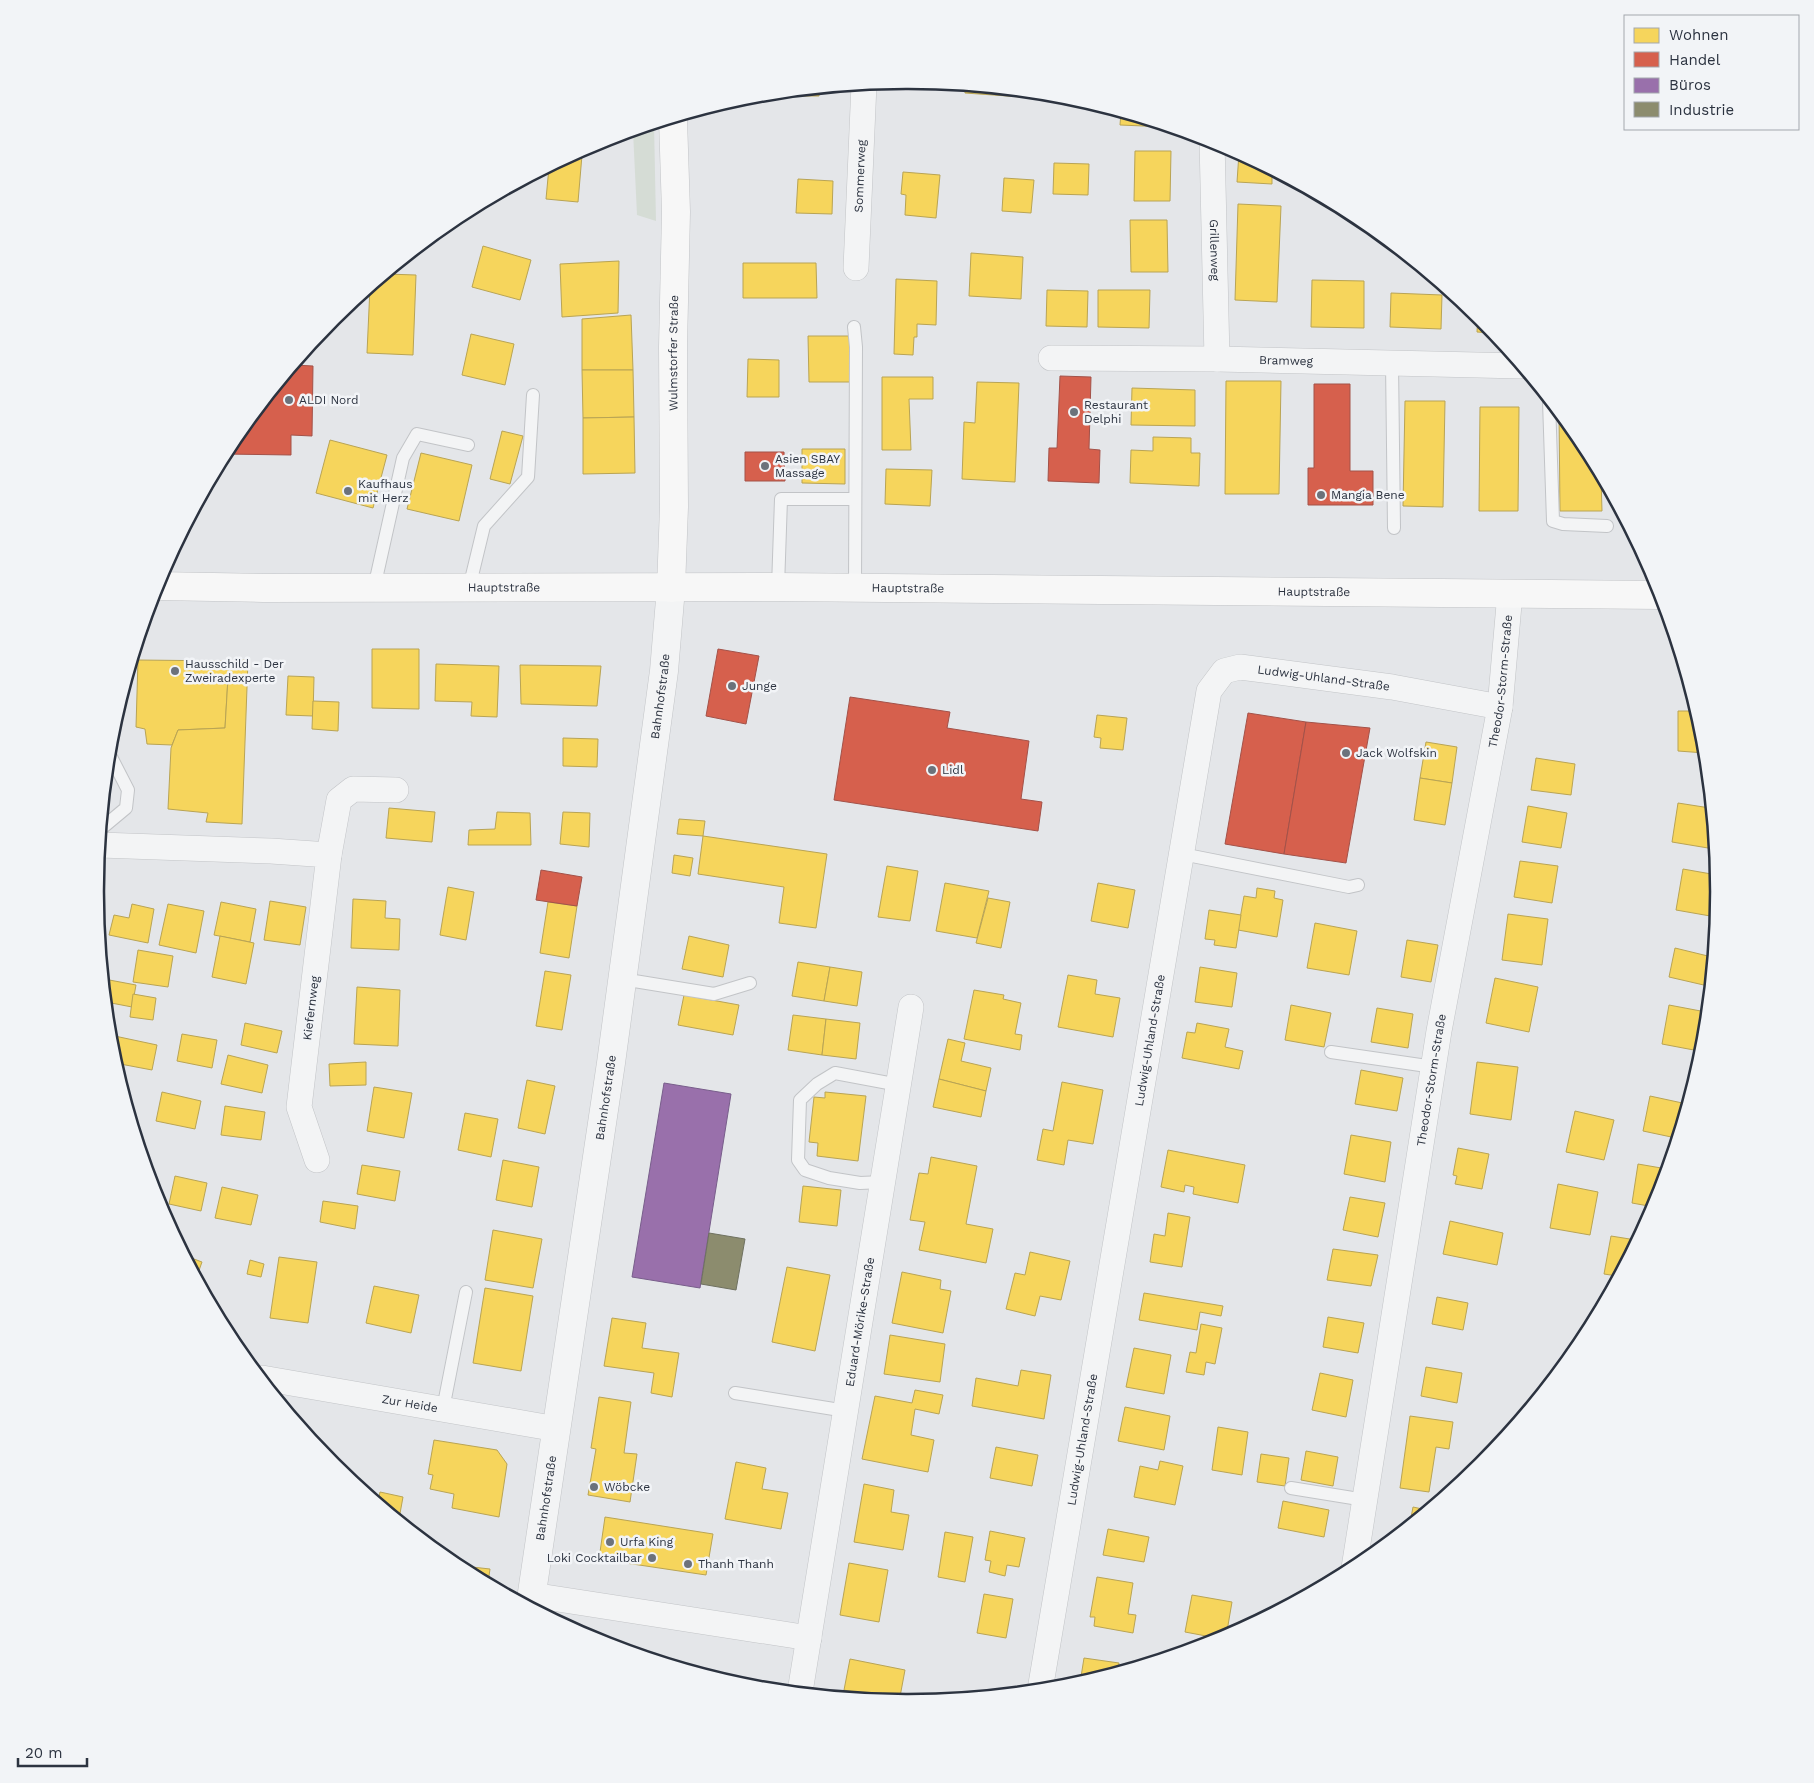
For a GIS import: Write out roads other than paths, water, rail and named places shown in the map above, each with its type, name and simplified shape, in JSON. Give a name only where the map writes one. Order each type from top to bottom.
[{"type":"main road","name":"Wulmstorfer Straße","points":[[671,588],[674,507],[673,347],[676,212],[673,124]]},
{"type":"main road","name":"Hauptstraße","points":[[164,586],[374,588],[778,587],[1653,595]]},
{"type":"street","name":"Sommerweg","points":[[856,268],[864,90]]},
{"type":"street","name":"Grillenweg","points":[[1212,149],[1217,359]]},
{"type":"street","name":"Bramweg","points":[[1051,358],[1217,359],[1514,366]]},
{"type":"street","name":"Bahnhofstraße","points":[[531,1600],[622,980],[664,671],[671,588]]},
{"type":"street","name":"Theodor-Storm-Straße","points":[[1356,1557],[1434,1067],[1500,707],[1510,593]]},
{"type":"street","name":"Ludwig-Uhland-Straße","points":[[1041,1682],[1209,691],[1224,671],[1240,667],[1392,687],[1500,707]]},
{"type":"street","name":"Kiefernweg","points":[[317,1160],[300,1107],[329,855],[339,800],[353,789],[396,790]]},
{"type":"street","points":[[106,845],[329,855]]},
{"type":"street","name":"Eduard-Mörike-Straße","points":[[801,1687],[911,1007]]},
{"type":"street","name":"Zur Heide","points":[[270,1379],[557,1428]]},
{"type":"street","points":[[531,1600],[809,1638]]},
{"type":"lane","points":[[854,327],[856,347],[855,588]]},
{"type":"lane","points":[[1392,363],[1394,528]]},
{"type":"lane","points":[[469,588],[484,526],[528,477],[533,395]]},
{"type":"lane","points":[[1549,411],[1553,521],[1607,526]]},
{"type":"lane","points":[[374,588],[403,458],[417,434],[468,445]]},
{"type":"lane","points":[[778,587],[781,499],[854,499]]},
{"type":"lane","points":[[107,823],[126,808],[128,790],[115,764]]},
{"type":"lane","points":[[1182,854],[1349,887],[1358,885]]},
{"type":"lane","points":[[622,980],[714,994],[750,983]]},
{"type":"lane","points":[[1331,1052],[1434,1067]]},
{"type":"lane","points":[[883,1182],[860,1183],[829,1178],[805,1170],[798,1160],[800,1100],[818,1084],[835,1074],[899,1085]]},
{"type":"lane","points":[[443,1409],[466,1292]]},
{"type":"lane","points":[[735,1393],[846,1411]]},
{"type":"lane","points":[[1291,1488],[1365,1500]]},
{"type":"place","name":"ALDI Nord","points":[[289,400]]},
{"type":"place","name":"Restaurant Delphi","points":[[1074,412]]},
{"type":"place","name":"Asien SBAY Massage","points":[[765,466]]},
{"type":"place","name":"Kaufhaus mit Herz","points":[[348,491]]},
{"type":"place","name":"Mangia Bene","points":[[1321,495]]},
{"type":"place","name":"Hausschild - Der Zweiradexperte","points":[[175,671]]},
{"type":"place","name":"Junge","points":[[732,686]]},
{"type":"place","name":"Jack Wolfskin","points":[[1346,753]]},
{"type":"place","name":"Lidl","points":[[932,770]]},
{"type":"place","name":"Wöbcke","points":[[594,1487]]},
{"type":"place","name":"Urfa King","points":[[610,1542]]},
{"type":"place","name":"Loki Cocktailbar","points":[[652,1558]]},
{"type":"place","name":"Thanh Thanh","points":[[688,1564]]}]
